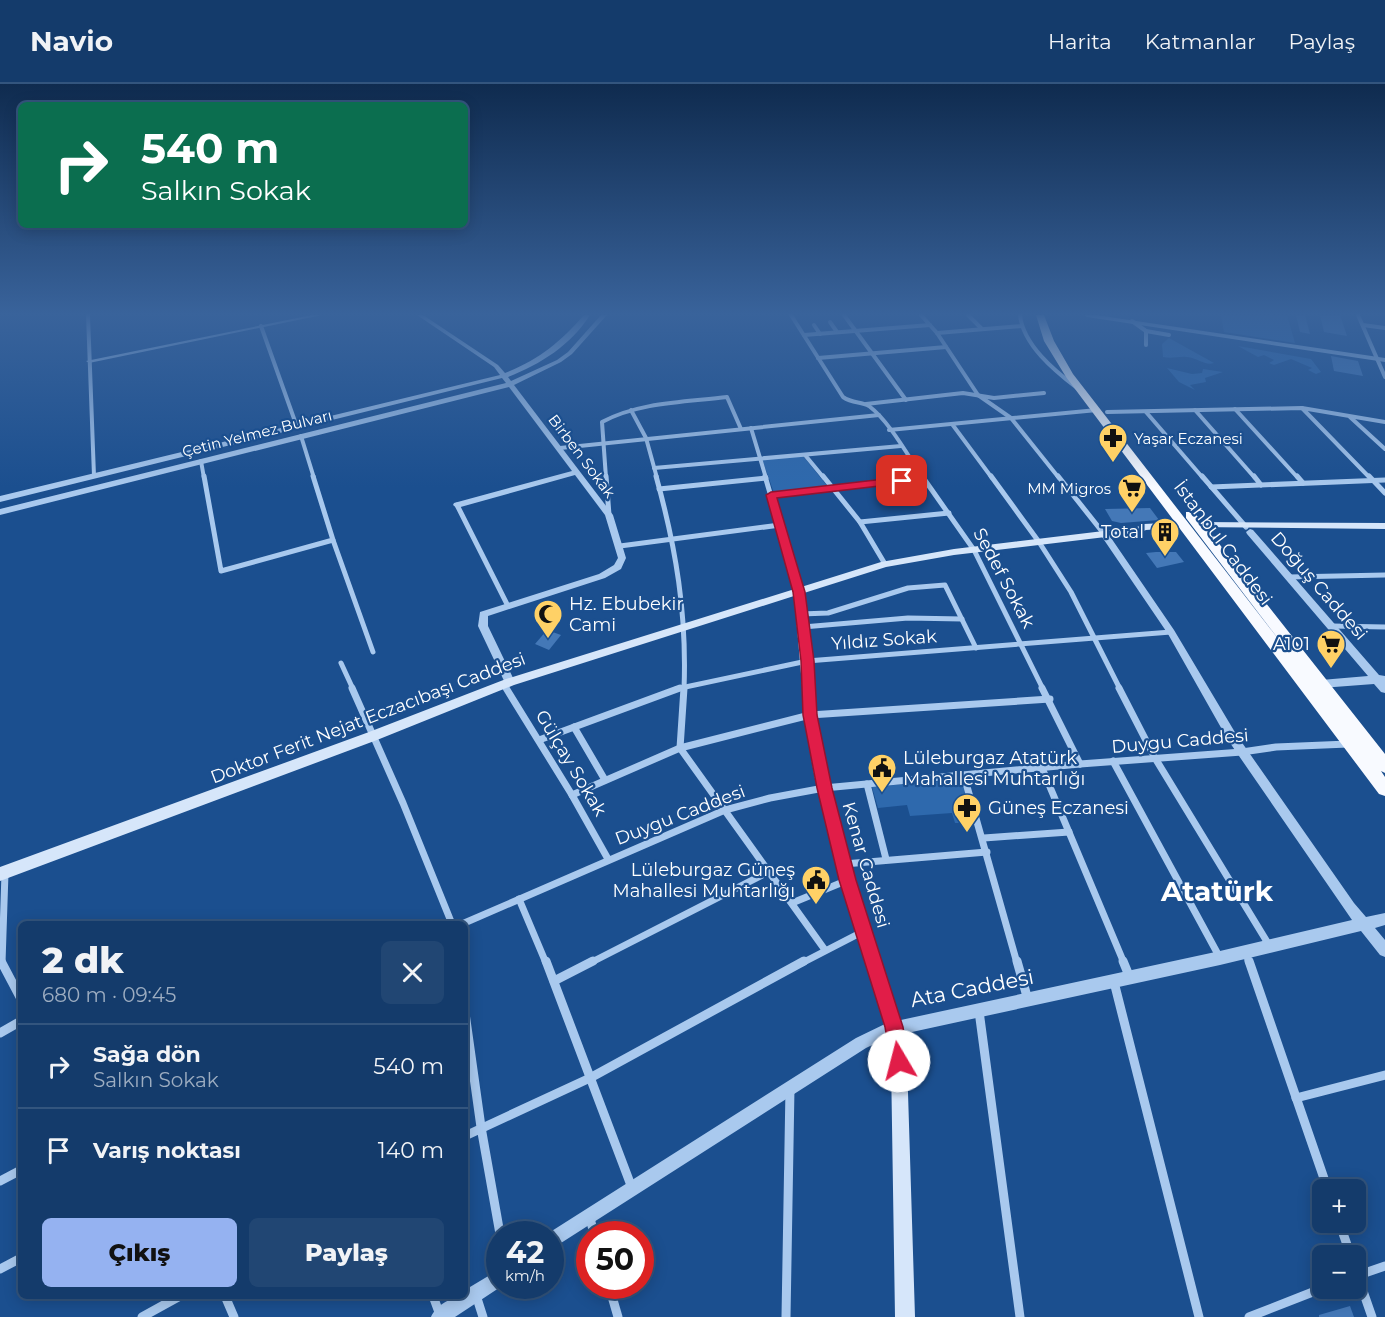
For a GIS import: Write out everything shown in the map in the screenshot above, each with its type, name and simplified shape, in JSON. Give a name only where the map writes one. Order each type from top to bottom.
[{"type":"highway","name":"İstanbul Caddesi","points":[[1070,373],[1082,391],[1102,411]]},
{"type":"highway","name":"İstanbul Caddesi","points":[[1078,373],[1102,411],[1194,529],[1385,766]]},
{"type":"highway","name":"İstanbul Caddesi","points":[[1194,529],[1385,789]]},
{"type":"main road","points":[[1248,530],[1385,526]]},
{"type":"main road","name":"Doktor Ferit Nejat Eczacıbaşı Caddesi","points":[[3,873],[373,736],[507,683],[885,564],[974,550],[1139,530],[1149,533],[1194,529],[1248,530]]},
{"type":"main road","points":[[1248,530],[1385,532]]},
{"type":"main road","name":"Kenar Caddesi","points":[[799,592],[807,661],[810,715],[824,788],[848,880],[894,1027],[899,1061],[905,1317]]},
{"type":"street","points":[[90,373],[94,487]]},
{"type":"street","points":[[278,373],[373,652]]},
{"type":"street","name":"Birben Sokak","points":[[501,373],[609,515],[620,546]]},
{"type":"street","name":"Çetin Yelmez Bulvarı","points":[[0,500],[513,373]]},
{"type":"street","name":"Çetin Yelmez Bulvarı","points":[[0,512],[511,384],[535,373]]},
{"type":"street","name":"Sedef Sokak","points":[[827,373],[843,397],[851,403],[866,404],[879,415],[974,550],[1050,699],[1080,764]]},
{"type":"street","points":[[886,373],[906,400]]},
{"type":"street","points":[[963,373],[978,395],[1011,418],[1104,534],[1171,632],[1242,752],[1362,924],[1385,950]]},
{"type":"street","points":[[1058,373],[1082,391]]},
{"type":"street","points":[[866,404],[963,393],[994,398],[1044,393]]},
{"type":"street","points":[[609,515],[602,422],[608,417],[631,410],[727,397],[741,429]]},
{"type":"street","points":[[1302,408],[1385,493]]},
{"type":"street","points":[[889,430],[1102,411],[1302,408],[1385,422]]},
{"type":"street","points":[[631,410],[646,438],[673,539],[684,626],[684,686],[680,748],[770,870],[825,950]]},
{"type":"street","points":[[1195,410],[1261,485]]},
{"type":"street","points":[[1235,410],[1303,483]]},
{"type":"street","name":"Doğuş Caddesi","points":[[1146,412],[1381,679],[1385,689]]},
{"type":"street","points":[[560,448],[879,415]]},
{"type":"street","points":[[1349,415],[1385,449]]},
{"type":"street","points":[[952,424],[1039,542],[1071,591],[1155,758],[1270,946]]},
{"type":"street","name":"Kenar Caddesi","points":[[751,428],[799,592]]},
{"type":"street","points":[[654,468],[901,446]]},
{"type":"street","points":[[805,455],[860,522],[885,564]]},
{"type":"street","points":[[201,461],[221,571],[333,540]]},
{"type":"street","points":[[576,472],[457,505],[508,606],[602,576],[618,567],[622,558],[620,546],[780,525]]},
{"type":"street","points":[[659,489],[766,478]]},
{"type":"street","points":[[771,495],[924,478]]},
{"type":"street","points":[[1210,487],[1385,480]]},
{"type":"street","points":[[860,522],[949,513]]},
{"type":"street","points":[[1289,577],[1385,575]]},
{"type":"street","points":[[802,620],[908,588],[945,585],[976,648]]},
{"type":"street","name":"Gülçay Sokak","points":[[508,606],[483,614],[483,626],[507,683],[608,859]]},
{"type":"street","points":[[802,620],[962,619]]},
{"type":"street","points":[[1332,626],[1385,627]]},
{"type":"street","name":"Yıldız Sokak","points":[[539,741],[684,686],[807,661],[1171,632]]},
{"type":"street","points":[[341,663],[403,803],[451,921]]},
{"type":"street","points":[[1321,684],[1381,679]]},
{"type":"street","points":[[572,795],[680,748],[810,715],[1050,699]]},
{"type":"street","points":[[574,727],[605,780]]},
{"type":"street","name":"Duygu Caddesi","points":[[468,921],[725,810],[770,798],[824,788],[1080,764],[1242,752],[1275,747],[1352,744]]},
{"type":"street","points":[[1113,761],[1220,958]]},
{"type":"street","points":[[1042,768],[1130,978]]},
{"type":"street","points":[[964,776],[984,838],[1028,1000]]},
{"type":"street","points":[[867,784],[886,859]]},
{"type":"street","points":[[984,838],[1069,832]]},
{"type":"street","points":[[844,864],[987,852]]},
{"type":"street","points":[[554,981],[770,870]]},
{"type":"street","points":[[3,873],[1,962],[18,993]]},
{"type":"street","points":[[792,903],[848,880]]},
{"type":"street","points":[[519,899],[554,981],[632,1188]]},
{"type":"street","name":"Ata Caddesi","points":[[564,1232],[861,1043],[894,1027],[1114,982],[1385,919]]},
{"type":"street","points":[[468,1134],[590,1078],[864,931]]},
{"type":"street","points":[[1246,952],[1324,1179]]},
{"type":"street","points":[[1114,982],[1199,1317]]},
{"type":"street","points":[[979,1010],[1020,1317]]},
{"type":"street","points":[[0,1034],[18,1023]]},
{"type":"street","points":[[468,1034],[498,1221]]},
{"type":"street","points":[[1296,1098],[1385,1076]]},
{"type":"street","points":[[786,1317],[790,1088]]},
{"type":"street","points":[[0,1181],[18,1172]]},
{"type":"street","points":[[589,1215],[591,1221]]},
{"type":"street","points":[[0,1269],[18,1260]]},
{"type":"street","points":[[1366,1271],[1385,1266]]},
{"type":"street","points":[[433,1299],[440,1317],[486,1288]]},
{"type":"street","points":[[1250,1317],[1312,1292]]},
{"type":"street","points":[[476,1295],[483,1317]]},
{"type":"street","points":[[142,1317],[175,1299]]},
{"type":"street","points":[[226,1299],[234,1317]]},
{"type":"street","points":[[613,1299],[618,1317]]},
{"type":"street","points":[[1366,1299],[1372,1317]]},
{"type":"shaded area","points":[[1171,373],[1221,373],[1205,378],[1206,382],[1190,385],[1195,390],[1179,382]]},
{"type":"shaded area","points":[[803,456],[829,488],[774,493],[762,459]]},
{"type":"shaded area","points":[[963,779],[972,823],[955,823],[952,813],[910,816],[907,805],[878,808],[872,787]]},
{"type":"building","points":[[1343,373],[1362,373],[1363,376]]},
{"type":"building","name":"MM Migros","points":[[1150,508],[1159,520],[1121,523],[1112,521],[1105,509]]},
{"type":"building","name":"Total","points":[[1176,552],[1184,562],[1157,568],[1146,553]]},
{"type":"building","name":"Hz. Ebubekir Cami","points":[[547,630],[561,635],[549,650],[535,644]]},
{"type":"building","points":[[1350,1306],[1354,1317],[1319,1317],[1319,1315]]},
{"type":"place","name":"Yaşar Eczanesi","points":[[1113,464]]},
{"type":"place","name":"MM Migros","points":[[1132,514]]},
{"type":"place","name":"Total","points":[[1165,558]]},
{"type":"place","name":"Hz. Ebubekir Cami","points":[[548,640]]},
{"type":"place","name":"A101","points":[[1331,670]]},
{"type":"place","name":"Lüleburgaz Atatürk Mahallesi Muhtarlığı","points":[[882,794]]},
{"type":"place","name":"Güneş Eczanesi","points":[[967,834]]},
{"type":"place","name":"Lüleburgaz Güneş Mahallesi Muhtarlığı","points":[[816,906]]},
{"type":"district","name":"Atatürk","points":[[1217,891]]},
{"type":"route","points":[[899,1061],[894,1027],[848,880],[824,788],[810,715],[807,661],[799,592],[771,495],[902,481]]}]
